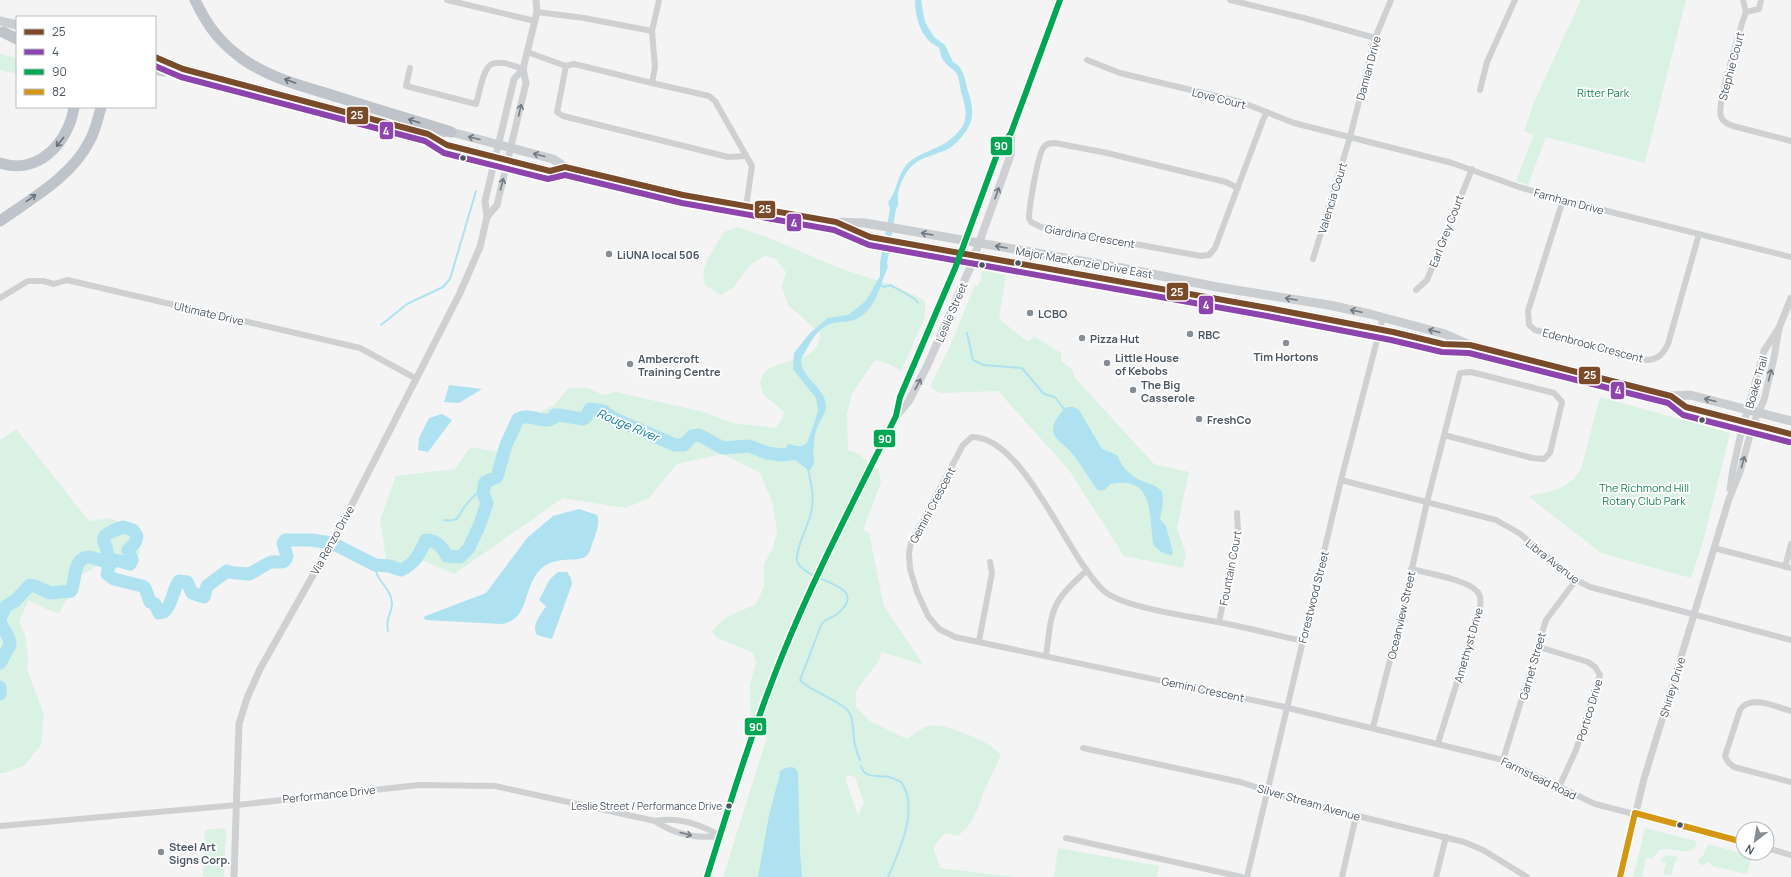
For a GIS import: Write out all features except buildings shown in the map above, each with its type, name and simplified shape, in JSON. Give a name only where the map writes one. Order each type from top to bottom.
[{"type":"highway","points":[[195,0],[206,22],[220,39],[235,53],[251,64],[302,86],[451,132]]},
{"type":"highway","points":[[2,27],[16,38]]},
{"type":"highway","points":[[0,163],[18,165],[32,162],[47,156],[60,144],[68,131],[74,108]]},
{"type":"highway","points":[[0,221],[54,181],[78,160],[90,141],[101,108]]},
{"type":"main road","name":"Leslie Street","points":[[707,877],[758,719],[783,656],[812,588],[896,416],[900,396],[966,240],[999,149],[1011,133],[1060,0]]},
{"type":"main road","points":[[2,27],[16,25]]},
{"type":"main road","points":[[2,27],[16,34]]},
{"type":"main road","name":"Major MacKenzie Drive East","points":[[156,57],[184,69],[428,134],[447,145],[550,171],[565,167]]},
{"type":"main road","name":"Major MacKenzie Drive East","points":[[156,70],[163,72],[184,69]]},
{"type":"main road","name":"Major MacKenzie Drive East","points":[[428,134],[451,132],[553,159],[565,167],[683,195],[746,207],[836,222],[865,223],[966,240],[1180,280],[1329,305],[1383,317],[1445,334],[1470,345],[1671,396],[1686,407],[1751,417],[1791,421]]},
{"type":"main road","name":"Leslie Street","points":[[896,416],[909,401],[928,364],[975,256],[1011,154],[1011,133]]},
{"type":"main road","name":"Major MacKenzie Drive East","points":[[836,222],[870,236],[960,254],[1268,308],[1443,344],[1470,345]]},
{"type":"main road","points":[[1178,293],[1180,280]]},
{"type":"main road","name":"Major MacKenzie Drive East","points":[[1751,417],[1791,434]]},
{"type":"street","points":[[447,0],[535,21]]},
{"type":"street","name":"Via Renzo Drive","points":[[487,217],[497,205],[526,83],[523,69],[537,12],[536,0]]},
{"type":"street","points":[[652,82],[655,67],[652,31],[659,0]]},
{"type":"street","points":[[1230,0],[1304,18],[1375,38]]},
{"type":"street","name":"Damian Drive","points":[[1350,137],[1375,38],[1391,0]]},
{"type":"street","points":[[1480,90],[1487,62],[1515,0]]},
{"type":"street","points":[[1743,0],[1746,12],[1759,9],[1761,0]]},
{"type":"street","points":[[537,12],[584,18],[652,31]]},
{"type":"street","name":"Stephie Court","points":[[1746,12],[1719,110],[1721,117],[1725,122],[1733,126],[1791,141]]},
{"type":"street","points":[[527,52],[566,66],[574,64],[709,96],[714,101],[752,166],[746,207]]},
{"type":"street","name":"Love Court","points":[[1087,60],[1120,73],[1240,102],[1294,122],[1350,137]]},
{"type":"street","points":[[410,68],[406,86],[476,104],[486,68],[492,64],[504,64],[523,69]]},
{"type":"street","points":[[566,66],[557,112],[563,116],[728,157],[746,156]]},
{"type":"street","name":"Via Renzo Drive","points":[[234,877],[240,724],[247,698],[260,669],[343,522],[415,378],[460,293],[480,247],[487,217],[485,201],[498,144],[514,79],[523,69]]},
{"type":"street","name":"Giardina Crescent","points":[[1238,188],[1226,182],[1055,142],[1045,145],[1040,155],[1029,218],[1031,222],[1041,227],[1205,257],[1213,252],[1215,248],[1238,188],[1267,112]]},
{"type":"street","name":"Farnham Drive","points":[[1350,137],[1437,158],[1472,169],[1519,187],[1563,200],[1791,257]]},
{"type":"street","name":"Valencia Court","points":[[1313,259],[1350,137]]},
{"type":"street","name":"Earl Grey Court","points":[[1416,290],[1427,280],[1472,169]]},
{"type":"street","name":"Edenbrook Crescent","points":[[1563,200],[1528,310],[1530,325],[1535,330],[1647,360],[1656,359],[1664,354],[1699,234]]},
{"type":"street","name":"Ultimate Drive","points":[[0,298],[28,281],[43,281],[54,284],[67,280],[360,348],[415,378]]},
{"type":"street","name":"Boake Trail","points":[[1751,417],[1764,351],[1779,328],[1791,298]]},
{"type":"street","name":"Forestwood Street","points":[[1247,877],[1342,480],[1383,317]]},
{"type":"street","name":"Boake Trail","points":[[1751,417],[1764,400],[1774,358],[1779,328]]},
{"type":"street","name":"Oceanview Street","points":[[1373,727],[1401,617],[1427,502],[1444,435],[1460,373],[1471,372],[1554,393],[1562,402],[1550,453],[1544,459],[1532,458],[1444,435]]},
{"type":"street","name":"Shirley Drive","points":[[1620,877],[1635,813],[1729,499],[1740,472],[1751,417]]},
{"type":"street","name":"Gemini Crescent","points":[[1287,708],[955,636],[939,629],[928,616],[917,592],[910,569],[909,553],[911,543],[963,445],[972,437],[982,437],[1005,453],[1028,476],[1087,570],[1104,591],[1122,601],[1303,641]]},
{"type":"street","name":"Libra Avenue","points":[[1342,480],[1496,520],[1508,526],[1576,580],[1590,587],[1791,640]]},
{"type":"street","name":"Fountain Court","points":[[1219,622],[1238,531],[1237,513]]},
{"type":"street","points":[[1714,548],[1788,567],[1791,544]]},
{"type":"street","points":[[979,641],[992,573],[990,562]]},
{"type":"street","name":"Amethyst Drive","points":[[1411,569],[1465,583],[1476,589],[1481,599],[1480,609],[1438,743]]},
{"type":"street","points":[[1046,655],[1054,612],[1058,601],[1066,590],[1087,570]]},
{"type":"street","name":"Garnet Street","points":[[1503,760],[1539,647],[1546,620],[1576,580]]},
{"type":"street","name":"Portico Drive","points":[[1539,647],[1588,662],[1595,667],[1600,675],[1576,750],[1559,787]]},
{"type":"street","points":[[1791,711],[1752,702],[1743,704],[1726,756],[1728,762],[1734,767],[1791,782]]},
{"type":"street","name":"Farmstead Road","points":[[1287,708],[1373,727],[1503,760],[1595,804],[1635,813],[1735,840]]},
{"type":"street","name":"Silver Stream Avenue","points":[[1083,748],[1240,782],[1309,804],[1474,845],[1527,877]]},
{"type":"street","name":"Performance Drive","points":[[0,826],[237,805],[419,785],[495,786],[655,821],[667,829],[698,838],[720,836]]},
{"type":"street","points":[[1342,877],[1356,816]]},
{"type":"street","name":"Performance Drive","points":[[655,821],[670,818],[702,826],[720,836]]},
{"type":"street","points":[[1436,877],[1446,837]]},
{"type":"street","points":[[1066,838],[1242,877]]},
{"type":"street","points":[[1775,850],[1791,855]]},
{"type":"green space","name":"Ritter Park","points":[[1581,0],[1686,0],[1645,163],[1546,137],[1528,185],[1516,181],[1534,134],[1524,132],[1534,102]]},
{"type":"green space","points":[[0,54],[16,58],[16,74],[0,70]]},
{"type":"green space","points":[[737,227],[848,271],[897,287],[925,301],[925,317],[901,371],[889,364],[875,360],[852,393],[847,414],[848,450],[857,453],[878,469],[881,482],[863,530],[869,533],[884,607],[924,665],[881,652],[880,659],[856,691],[856,707],[870,721],[907,739],[928,726],[935,725],[955,730],[978,739],[996,750],[1001,755],[984,791],[977,811],[968,826],[958,836],[945,833],[933,847],[940,868],[1015,877],[723,877],[767,737],[751,721],[750,685],[756,662],[753,653],[716,637],[712,631],[725,618],[756,604],[764,587],[764,564],[773,548],[777,532],[773,504],[760,473],[722,454],[677,464],[649,498],[626,508],[563,498],[454,574],[424,561],[387,565],[380,520],[396,476],[455,469],[470,447],[505,453],[520,423],[554,405],[569,388],[588,388],[603,395],[616,392],[704,412],[733,423],[776,428],[785,413],[763,394],[760,382],[762,377],[770,368],[806,356],[818,343],[820,333],[788,305],[782,287],[786,272],[776,259],[765,256],[751,264],[733,288],[721,295],[705,285],[703,271],[708,258],[724,232]],"holes":[[[848,775],[855,777],[864,803],[858,816],[845,778]]]},
{"type":"green space","points":[[983,271],[1006,275],[999,319],[1027,341],[1035,337],[1061,353],[1061,361],[1072,369],[1075,378],[1154,464],[1189,472],[1177,528],[1186,554],[1183,568],[1124,556],[1069,470],[998,391],[940,393],[930,387],[951,344],[975,285],[978,286],[982,277],[980,275]]},
{"type":"green space","name":"The Richmond Hill Rotary Club Park","points":[[1600,397],[1730,433],[1702,545],[1691,578],[1601,553],[1528,496],[1558,489],[1570,482],[1576,476],[1581,469]]},
{"type":"green space","points":[[16,429],[89,521],[110,518],[132,528],[140,553],[132,565],[110,560],[102,560],[91,570],[81,575],[59,613],[48,610],[29,600],[19,621],[25,635],[28,658],[27,669],[44,715],[41,745],[24,766],[0,773],[0,440]]},
{"type":"green space","points":[[226,828],[224,877],[203,877],[205,830]]},
{"type":"green space","points":[[1645,828],[1696,841],[1695,847],[1688,851],[1670,849],[1659,850],[1652,859],[1646,858],[1642,877],[1633,877]]},
{"type":"green space","points":[[1708,844],[1735,851],[1735,861],[1751,861],[1747,874],[1712,866],[1708,862],[1703,865],[1699,864],[1698,860],[1704,854]]},
{"type":"green space","points":[[1058,848],[1159,866],[1157,877],[1054,877]]},
{"type":"green space","points":[[1666,855],[1678,857],[1674,864],[1671,876],[1663,874],[1666,863],[1660,860]]},
{"type":"water","points":[[915,0],[921,0],[925,22],[934,37],[945,45],[953,62],[962,70],[972,105],[972,118],[967,129],[958,141],[946,150],[917,162],[905,174],[898,194],[898,205],[896,209],[887,263],[888,267],[873,304],[865,313],[855,320],[833,323],[822,329],[814,338],[802,358],[802,367],[805,373],[822,394],[826,406],[815,434],[814,464],[810,470],[808,470],[784,451],[788,444],[801,447],[807,443],[818,410],[816,398],[793,369],[794,353],[810,333],[828,318],[848,315],[866,301],[880,276],[880,263],[890,209],[888,202],[904,168],[918,156],[952,138],[962,127],[966,116],[965,105],[957,74],[947,65],[941,57],[938,47],[926,38],[920,28]]},
{"type":"water","points":[[449,385],[482,389],[459,403],[444,402]]},
{"type":"water","points":[[1067,407],[1073,407],[1079,410],[1102,449],[1117,455],[1124,467],[1134,477],[1155,486],[1162,492],[1163,502],[1160,519],[1166,526],[1173,553],[1171,555],[1161,551],[1153,544],[1149,509],[1142,491],[1135,485],[1124,483],[1110,484],[1105,490],[1100,491],[1097,489],[1074,455],[1057,439],[1053,433],[1054,423]]},
{"type":"water","points":[[442,414],[452,420],[428,452],[418,450],[419,438],[429,418]]},
{"type":"water","points":[[579,509],[597,515],[598,518],[597,530],[589,553],[585,557],[579,559],[556,561],[541,569],[530,585],[523,607],[516,618],[501,624],[426,620],[423,617],[486,593],[527,538],[553,516]]},
{"type":"water","points":[[558,572],[567,572],[571,578],[572,584],[552,639],[537,635],[535,628],[537,620],[546,606],[539,600],[550,579]]},
{"type":"water","points":[[785,768],[795,768],[798,773],[802,877],[758,877],[769,815],[780,774],[779,772]]},
{"type":"waterway","points":[[381,325],[407,304],[443,287],[450,279],[476,191]]},
{"type":"waterway","points":[[878,284],[884,287],[890,285],[915,299],[918,303]]},
{"type":"waterway","points":[[967,333],[973,360],[984,365],[1022,368],[1043,393],[1055,397],[1064,409]]},
{"type":"waterway","name":"Rouge River","points":[[0,619],[6,606],[15,601],[30,585],[50,593],[71,591],[77,565],[80,561],[84,558],[90,557],[105,561],[107,550],[104,538],[112,531],[123,527],[133,530],[137,536],[135,543],[128,550],[132,560],[130,564],[115,560],[109,566],[107,574],[114,579],[145,588],[150,602],[155,604],[159,613],[164,612],[167,609],[179,581],[187,582],[192,593],[204,597],[207,586],[227,571],[249,574],[270,562],[285,561],[287,556],[283,543],[285,540],[311,540],[332,543],[375,565],[389,566],[401,570],[410,565],[419,554],[426,540],[433,541],[439,545],[447,556],[460,557],[469,548],[480,524],[487,503],[483,493],[485,482],[497,477],[506,445],[518,419],[523,417],[550,420],[554,418],[555,415],[559,415],[583,419],[586,417],[590,409],[603,411],[615,419],[675,445],[684,445],[692,436],[699,435],[723,448],[749,446],[767,453],[782,455],[805,452]]},
{"type":"waterway","points":[[808,468],[813,500],[811,513],[798,551],[797,561],[802,568],[815,576]]},
{"type":"waterway","points":[[444,520],[453,520],[458,518],[467,504],[483,488]]},
{"type":"waterway","points":[[375,565],[378,576],[391,598],[392,607],[387,622],[388,631]]},
{"type":"waterway","points":[[819,578],[834,584],[845,592],[847,601],[844,608],[836,615],[822,623],[800,680],[846,708],[851,716],[855,747],[860,760]]},
{"type":"waterway","name":"Rouge River","points":[[0,620],[2,627],[10,641],[10,645],[0,663]]},
{"type":"waterway","name":"Rouge River","points":[[0,687],[0,694]]},
{"type":"waterway","points":[[861,766],[865,773],[869,775],[894,778],[901,782],[906,792],[909,804],[906,830],[888,877]]},
{"type":"transit line","name":"90","points":[[707,877],[733,794],[771,683],[822,565],[896,416],[900,397],[956,266],[999,149],[1011,133],[1060,0]]},
{"type":"transit line","name":"25","points":[[156,57],[183,69],[428,134],[447,145],[550,171],[565,167],[683,195],[836,222],[870,237],[1268,308],[1393,332],[1443,344],[1470,345],[1671,396],[1686,407],[1791,434]]},
{"type":"transit line","name":"4","points":[[156,66],[181,77],[425,141],[444,153],[548,179],[565,175],[682,203],[834,230],[869,245],[1267,316],[1391,340],[1442,352],[1469,353],[1668,403],[1683,415],[1789,442]]},
{"type":"transit line","name":"82","points":[[1635,813],[1735,840]]},
{"type":"transit line","name":"82","points":[[1620,877],[1635,813]]},
{"type":"place","name":"LiUNA local 506","points":[[609,254]]},
{"type":"place","name":"LCBO","points":[[1030,313]]},
{"type":"place","name":"RBC","points":[[1190,334]]},
{"type":"place","name":"Pizza Hut","points":[[1082,338]]},
{"type":"place","name":"Tim Hortons","points":[[1286,343]]},
{"type":"place","name":"Little House of Kebobs","points":[[1107,363]]},
{"type":"place","name":"Ambercroft Training Centre","points":[[630,364]]},
{"type":"place","name":"The Big Casserole","points":[[1133,390]]},
{"type":"place","name":"FreshCo","points":[[1199,419]]},
{"type":"place","name":"Leslie Street / Performance Drive","points":[[729,806]]},
{"type":"place","name":"Steel Art Signs Corp.","points":[[161,852]]}]
